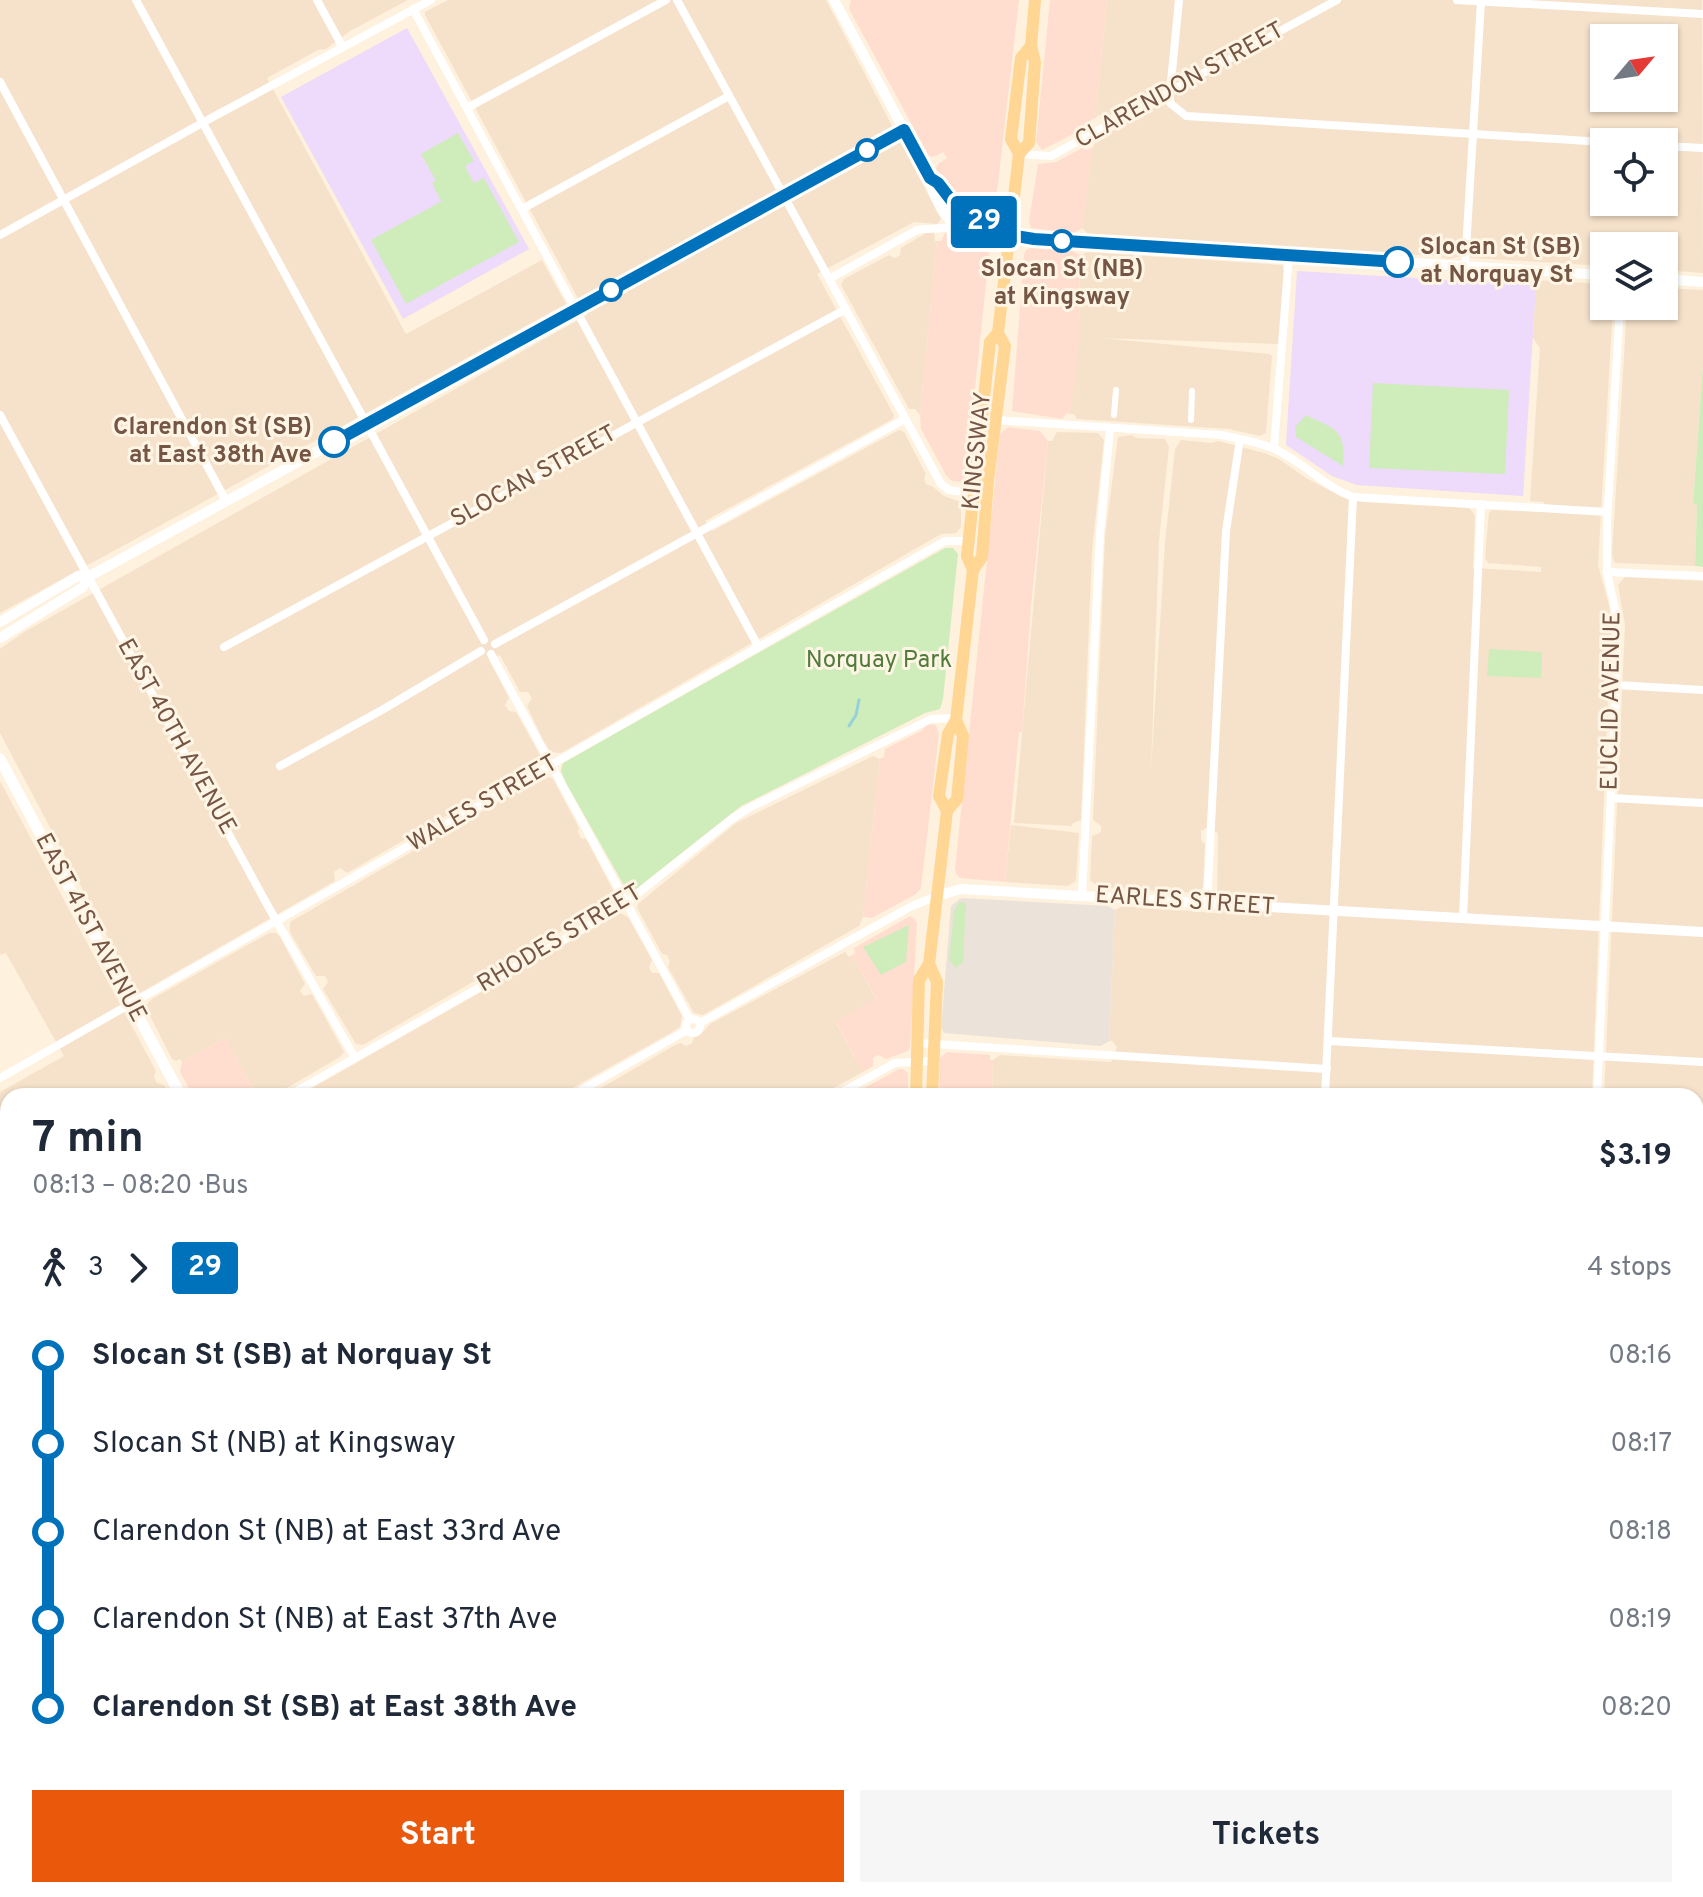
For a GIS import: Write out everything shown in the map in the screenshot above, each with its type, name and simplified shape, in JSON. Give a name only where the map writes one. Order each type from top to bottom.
[{"type":"main road","name":"KINGSWAY","points":[[973,570],[967,556],[973,493],[990,342],[998,333],[1019,154],[1011,139],[1021,58],[1031,46],[1035,0]]},
{"type":"main road","name":"KINGSWAY","points":[[916,1088],[919,980],[929,964],[947,811],[939,796],[948,734],[956,719],[973,570],[982,557],[1005,346],[998,333]]},
{"type":"main road","name":"EAST 41ST AVENUE","points":[[0,759],[177,1088]]},
{"type":"main road","name":"KINGSWAY","points":[[929,964],[937,982],[932,1088]]},
{"type":"street","points":[[136,0],[484,640]]},
{"type":"street","points":[[317,0],[342,46]]},
{"type":"street","points":[[0,235],[431,0]]},
{"type":"street","points":[[467,108],[666,0]]},
{"type":"street","points":[[677,0],[943,487],[987,494]]},
{"type":"street","points":[[1179,0],[1170,103],[1186,116],[1590,141]]},
{"type":"street","name":"CLARENDON STREET","points":[[1019,154],[1051,156],[1325,3],[1337,0]]},
{"type":"street","points":[[1457,0],[1544,2],[1703,14]]},
{"type":"street","points":[[837,1],[930,178],[931,189],[954,225],[983,236],[1010,235],[1590,274]]},
{"type":"street","points":[[1465,266],[1481,2]]},
{"type":"street","points":[[413,9],[758,646]]},
{"type":"street","points":[[0,82],[226,501]]},
{"type":"street","points":[[522,209],[729,96]]},
{"type":"street","points":[[0,622],[78,576],[88,577],[904,130]]},
{"type":"street","points":[[1678,147],[1703,148]]},
{"type":"street","points":[[930,178],[938,183],[961,213],[1010,235]]},
{"type":"street","points":[[829,279],[917,230],[941,230],[954,225]]},
{"type":"street","points":[[1274,448],[1289,255]]},
{"type":"street","points":[[1678,280],[1703,282]]},
{"type":"street","name":"SLOCAN STREET","points":[[224,647],[846,309]]},
{"type":"street","name":"EUCLID AVENUE","points":[[1597,1088],[1616,685],[1617,618],[1607,572],[1607,512],[1619,320]]},
{"type":"street","points":[[1114,415],[1116,390]]},
{"type":"street","points":[[1191,420],[1192,391]]},
{"type":"street","name":"EAST 40TH AVENUE","points":[[0,415],[355,1058]]},
{"type":"street","points":[[495,644],[905,419]]},
{"type":"street","points":[[996,420],[1222,435],[1274,448],[1338,492],[1353,497],[1607,512]]},
{"type":"street","points":[[1082,895],[1100,533],[1110,429]]},
{"type":"street","points":[[1207,903],[1226,531],[1240,439]]},
{"type":"street","points":[[1326,1088],[1353,497]]},
{"type":"street","points":[[1463,919],[1481,504]]},
{"type":"street","name":"WALES STREET","points":[[0,1078],[945,541],[969,541]]},
{"type":"street","points":[[1607,572],[1703,576]]},
{"type":"street","points":[[0,638],[83,587],[88,577]]},
{"type":"street","points":[[481,651],[487,655],[495,651],[491,640],[484,640]]},
{"type":"street","points":[[481,651],[484,640]]},
{"type":"street","points":[[280,766],[481,651]]},
{"type":"street","points":[[491,654],[692,1024]]},
{"type":"street","points":[[1616,685],[1703,690]]},
{"type":"street","name":"RHODES STREET","points":[[302,1088],[627,903],[749,808],[931,719],[956,719]]},
{"type":"street","points":[[1611,798],[1703,803]]},
{"type":"street","name":"EARLES STREET","points":[[584,1088],[692,1024],[912,906],[957,889],[1703,932]]},
{"type":"street","points":[[1329,1041],[1703,1062]]},
{"type":"street","points":[[918,1043],[1327,1069]]},
{"type":"street","points":[[850,1088],[895,1063],[933,1061]]},
{"type":"shaded area","points":[[0,0],[408,0],[350,31],[326,49],[318,50],[267,78],[406,334],[542,260],[566,304],[0,613]]},
{"type":"shaded area","points":[[448,0],[826,0],[941,219],[937,224],[914,222],[817,274],[894,415],[893,419],[705,521],[712,531],[899,430],[904,432],[926,474],[926,484],[944,496],[961,502],[961,527],[956,533],[941,534],[561,753],[551,752],[544,742],[527,706],[532,698],[528,692],[520,692],[500,655],[489,660],[509,698],[505,705],[509,711],[516,712],[540,755],[538,763],[347,873],[340,868],[334,872],[335,881],[138,994],[0,733],[0,649],[24,632],[587,315],[425,15],[425,12]]},
{"type":"shaded area","points":[[851,0],[1019,0],[995,210],[992,214],[967,211],[953,196],[936,169],[947,158],[943,152],[929,156],[849,9]]},
{"type":"shaded area","points":[[1050,0],[1107,0],[1095,118],[1089,126],[1042,150],[1036,142]]},
{"type":"shaded area","points":[[1107,0],[1702,0],[1703,273],[1678,271],[1678,232],[1590,232],[1590,265],[1450,259],[1088,234],[1082,228],[1092,148],[1097,140],[1157,106],[1156,92],[1105,118],[1099,115],[1095,118]]},
{"type":"shaded area","points":[[407,28],[529,249],[403,319],[281,97]]},
{"type":"shaded area","points":[[1082,148],[1092,148],[1082,228],[1074,233],[1031,228],[1029,221],[1038,164],[1056,162]]},
{"type":"shaded area","points":[[929,231],[934,232],[937,241],[920,415],[915,409],[909,409],[841,285],[844,279],[889,255],[895,258],[900,255],[901,248]]},
{"type":"shaded area","points":[[945,233],[985,241],[990,246],[966,475],[959,482],[952,481],[946,475],[921,429],[920,415],[937,241],[941,241]]},
{"type":"shaded area","points":[[1031,248],[1073,251],[1080,255],[1079,337],[1074,386],[1070,414],[1067,413],[1062,419],[1012,411],[1024,255]]},
{"type":"shaded area","points":[[1087,252],[1282,265],[1285,274],[1278,344],[1101,338],[1269,354],[1272,356],[1266,433],[1260,436],[1229,429],[1077,419],[1070,414],[1079,337],[1080,255]]},
{"type":"shaded area","points":[[1297,271],[1536,285],[1523,496],[1357,485],[1332,476],[1286,445]]},
{"type":"shaded area","points":[[1536,280],[1590,283],[1590,320],[1612,320],[1598,565],[1611,625],[1592,1088],[992,1088],[993,1060],[1000,1055],[1111,1062],[1117,1047],[1109,1041],[1115,910],[1122,906],[1217,913],[1218,833],[1206,828],[1201,831],[1201,840],[1205,844],[1203,887],[1198,893],[1098,887],[1090,880],[1092,836],[1101,832],[1101,826],[1093,820],[1105,537],[1118,437],[1132,435],[1136,438],[1165,439],[1169,447],[1159,541],[1151,770],[1165,542],[1175,449],[1181,440],[1218,441],[1264,453],[1342,497],[1364,502],[1469,508],[1475,515],[1473,568],[1541,572],[1541,567],[1488,563],[1485,558],[1489,512],[1544,512],[1544,502],[1530,501],[1540,348],[1533,338]]},
{"type":"shaded area","points":[[1678,289],[1703,290],[1703,365],[1693,504],[1697,504],[1695,566],[1618,563],[1614,562],[1626,320],[1678,320]]},
{"type":"shaded area","points":[[1008,427],[1040,431],[1048,441],[1005,882],[960,878],[955,869],[1000,434]]},
{"type":"shaded area","points":[[1057,432],[1098,433],[1104,440],[1092,551],[1081,820],[1072,826],[1014,823],[1048,441],[1052,441]]},
{"type":"shaded area","points":[[1625,577],[1703,581],[1703,1088],[1604,1088],[1625,625],[1618,585]]},
{"type":"shaded area","points":[[928,724],[936,725],[939,734],[921,888],[916,894],[872,918],[863,917],[880,759],[884,757],[885,749],[921,731]]},
{"type":"shaded area","points":[[873,756],[880,759],[863,917],[859,926],[703,1015],[694,1013],[668,967],[670,961],[667,955],[662,954],[637,908],[638,904],[736,823]]},
{"type":"shaded area","points":[[545,775],[553,779],[579,828],[581,838],[586,839],[616,900],[363,1045],[356,1044],[323,989],[328,982],[325,976],[316,976],[290,932],[290,922]]},
{"type":"shaded area","points":[[0,781],[156,1071],[154,1077],[157,1083],[166,1088],[7,1088],[64,1056],[6,953],[0,955]]},
{"type":"shaded area","points":[[1011,825],[1079,833],[1076,881],[1068,886],[1005,882]]},
{"type":"shaded area","points":[[961,898],[1108,906],[1115,910],[1109,1041],[1101,1046],[944,1033],[941,1028],[951,906]]},
{"type":"shaded area","points":[[620,913],[628,917],[652,960],[649,968],[652,973],[659,973],[682,1016],[680,1027],[572,1088],[312,1088]]},
{"type":"shaded area","points":[[910,916],[917,924],[910,1047],[908,1051],[886,1059],[879,1055],[873,1058],[873,1066],[863,1072],[836,1022],[876,998],[852,955],[854,948]]},
{"type":"shaded area","points":[[269,933],[276,933],[305,984],[300,991],[304,996],[312,994],[344,1052],[287,1088],[253,1088],[225,1038],[182,1062],[172,1059],[145,1006],[152,999]]},
{"type":"shaded area","points":[[845,952],[849,957],[852,955],[876,999],[836,1023],[863,1072],[834,1088],[601,1088],[675,1045],[692,1043],[694,1037],[710,1024]]},
{"type":"shaded area","points":[[225,1038],[253,1088],[189,1088],[180,1072],[182,1062]]},
{"type":"shaded area","points":[[947,1052],[990,1055],[990,1060],[993,1060],[992,1088],[939,1088],[940,1058]]},
{"type":"shaded area","points":[[899,1069],[908,1073],[908,1088],[865,1088]]},
{"type":"green space","points":[[458,133],[474,161],[465,166],[474,183],[484,178],[519,242],[406,304],[371,240],[444,200],[441,201],[432,183],[436,181],[421,154]]},
{"type":"green space","points":[[1703,365],[1703,567],[1695,566],[1697,505],[1693,504]]},
{"type":"green space","points":[[1373,383],[1509,390],[1505,474],[1369,468]]},
{"type":"green space","points":[[1306,415],[1337,432],[1343,445],[1343,466],[1296,437],[1295,427]]},
{"type":"green space","name":"Norquay Park","points":[[945,548],[953,548],[958,554],[940,709],[925,713],[741,806],[636,889],[626,889],[566,783],[561,771],[563,763]]},
{"type":"green space","points":[[1489,649],[1542,652],[1541,678],[1487,676]]},
{"type":"green space","points":[[959,902],[966,903],[963,962],[956,968],[949,960],[954,912]]},
{"type":"green space","points":[[909,925],[906,962],[881,975],[863,947]]},
{"type":"waterway","points":[[849,726],[856,715],[859,700]]},
{"type":"bus line","name":"29","points":[[334,442],[904,130],[930,178],[938,183],[961,213],[1010,235],[1398,262]]},
{"type":"place","name":"Slocan St (NB) at Kingsway","points":[[1062,241]]},
{"type":"place","name":"Slocan St (SB) at Norquay St","points":[[1398,262]]},
{"type":"place","name":"Clarendon St (SB) at East 38th Ave","points":[[334,442]]}]
